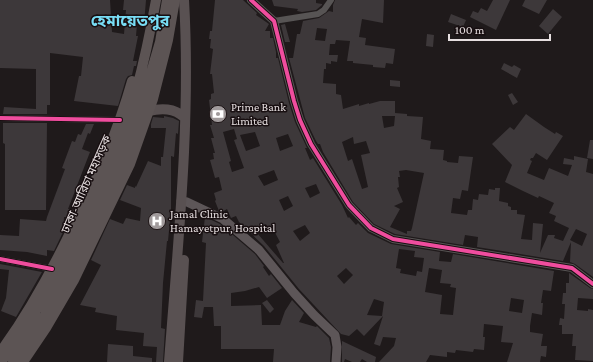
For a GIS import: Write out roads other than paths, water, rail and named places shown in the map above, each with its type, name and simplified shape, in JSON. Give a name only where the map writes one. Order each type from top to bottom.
[{"type":"highway","points":[[0,353],[30,309],[52,269],[96,180],[120,120],[139,56],[150,0]]},
{"type":"highway","name":"ঢাকা-আরিচা মহাসড়ক","points":[[1,362],[19,339],[48,292],[82,228],[111,166],[130,111],[142,68],[156,0]]},
{"type":"highway","name":"ঢাকা-আরিচা মহাসড়ক","points":[[13,362],[45,315],[60,288],[116,175],[141,107],[160,42],[167,0]]},
{"type":"highway","points":[[23,362],[46,328],[74,280],[130,164],[148,111],[168,40],[175,0]]},
{"type":"main road","points":[[170,362],[184,201],[184,117],[187,45],[184,0]]},
{"type":"main road","points":[[178,362],[192,45],[190,0]]},
{"type":"main road","points":[[148,111],[158,109],[178,111],[184,117]]},
{"type":"main road","points":[[184,201],[223,219],[259,250],[299,298],[335,335],[337,347],[336,362]]},
{"type":"street","points":[[251,0],[274,21],[294,101],[300,120],[311,144],[349,205],[371,228],[393,239],[572,268],[593,284]]},
{"type":"street","points":[[274,21],[318,14],[324,10],[331,0]]},
{"type":"street","points":[[0,118],[120,120]]},
{"type":"street","points":[[0,259],[52,269]]},
{"type":"place","name":"Prime Bank Limited","points":[[218,114]]},
{"type":"place","name":"Jamal Clinic Hamayetpur, Hospital","points":[[157,221]]},
{"type":"district","name":"হেমায়েতপুর","points":[[130,20]]}]
